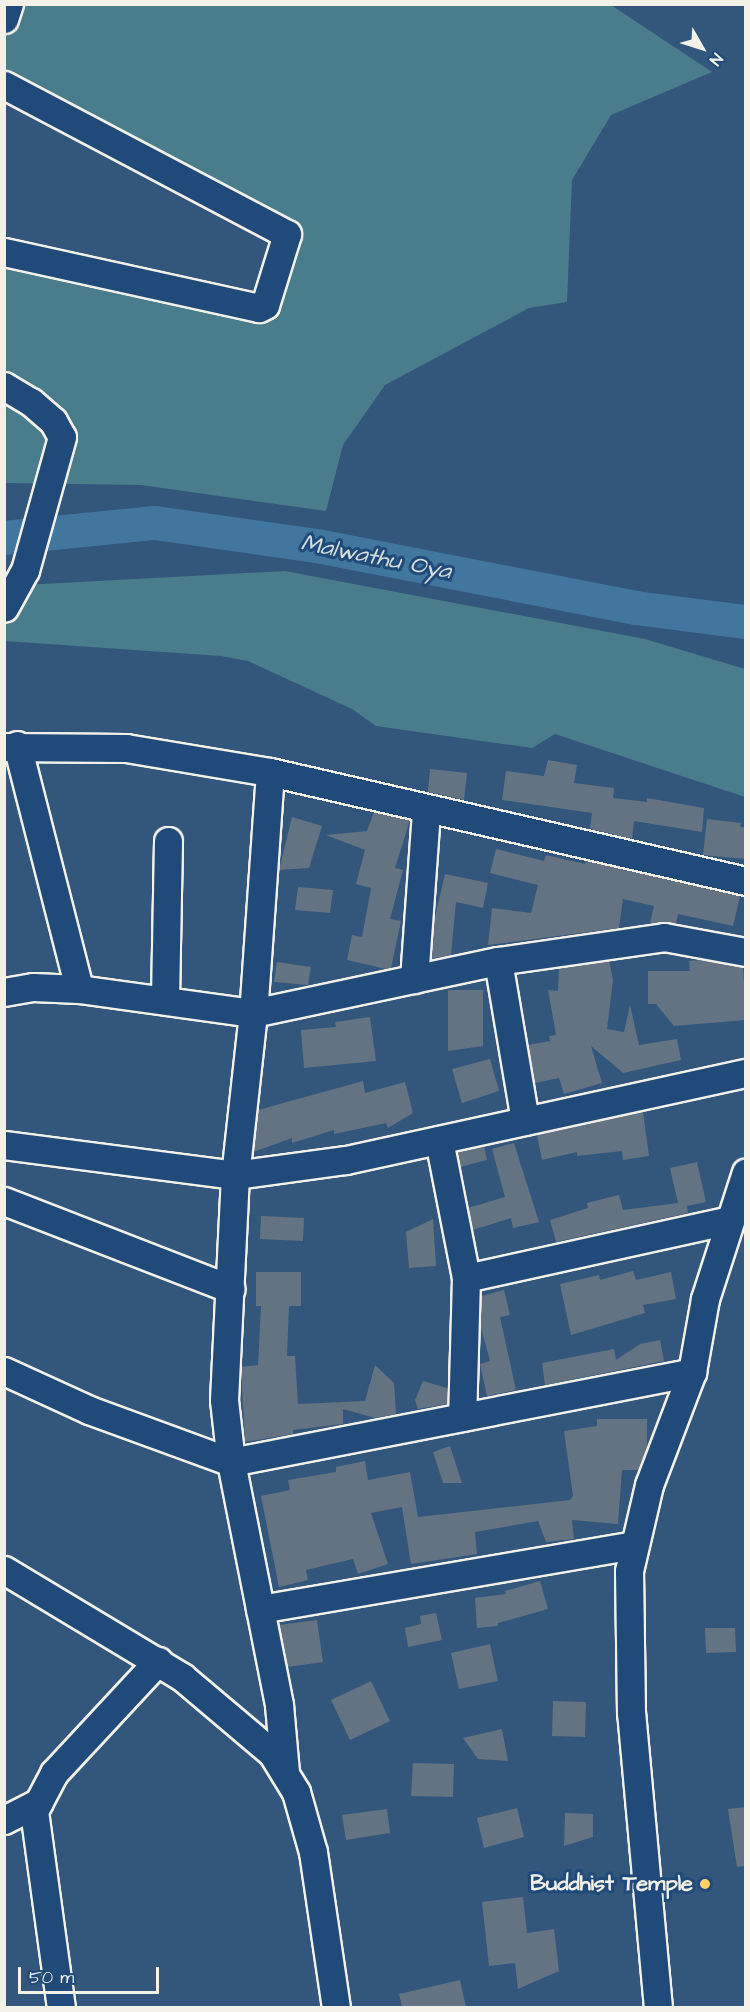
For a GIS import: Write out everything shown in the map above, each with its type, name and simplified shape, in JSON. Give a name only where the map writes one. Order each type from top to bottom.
[{"type":"street","points":[[4,19],[9,4]]},
{"type":"street","points":[[4,85],[287,234],[265,305],[259,308],[4,252]]},
{"type":"street","points":[[4,386],[53,421],[62,437],[25,570],[4,608]]},
{"type":"street","points":[[79,988],[11,746],[126,748],[270,772],[426,810],[746,880]]},
{"type":"street","points":[[270,772],[253,1013],[236,1175],[224,1400],[231,1462],[279,1706],[285,1772]]},
{"type":"street","points":[[414,979],[426,810]]},
{"type":"street","points":[[165,998],[168,841]]},
{"type":"street","points":[[4,992],[33,987],[79,988],[165,998],[253,1013],[498,961],[664,937],[746,952]]},
{"type":"street","points":[[498,961],[525,1120]]},
{"type":"street","points":[[4,1145],[236,1175],[346,1160],[746,1073]]},
{"type":"street","points":[[439,1140],[466,1278],[462,1417]]},
{"type":"street","points":[[658,2007],[631,1713],[627,1602],[633,1545],[649,1485],[692,1372],[705,1299],[746,1172]]},
{"type":"street","points":[[4,1201],[231,1289]]},
{"type":"street","points":[[466,1278],[730,1220]]},
{"type":"street","points":[[4,1371],[89,1410],[231,1462],[692,1372]]},
{"type":"street","points":[[260,1609],[633,1545]]},
{"type":"street","points":[[4,1570],[158,1661],[253,1735],[285,1772],[296,1792],[314,1852],[336,2007]]},
{"type":"street","points":[[61,2007],[34,1811],[54,1773],[158,1661]]},
{"type":"street","points":[[4,1820],[39,1802]]},
{"type":"green space","points":[[5,5],[611,5],[712,72],[611,115],[572,180],[567,302],[529,308],[385,385],[343,445],[326,511],[141,485],[5,483],[5,252],[259,308],[287,235],[5,85]]},
{"type":"green space","points":[[285,571],[645,639],[745,669],[745,797],[555,734],[532,748],[376,726],[352,709],[248,661],[221,656],[5,641],[5,586]]},
{"type":"building","points":[[548,760],[577,765],[574,783],[614,788],[613,798],[647,802],[647,798],[704,808],[702,832],[634,821],[632,839],[590,829],[592,813],[502,800],[506,771],[544,776]]},
{"type":"building","points":[[430,769],[467,773],[464,800],[428,792]]},
{"type":"building","points":[[374,812],[410,820],[395,868],[403,870],[390,919],[401,921],[391,968],[386,969],[347,960],[352,935],[362,937],[371,888],[356,884],[365,850],[326,835],[367,831]]},
{"type":"building","points":[[292,817],[322,826],[309,868],[279,870]]},
{"type":"building","points":[[707,819],[741,823],[740,827],[746,827],[746,859],[703,855]]},
{"type":"building","points":[[496,849],[544,861],[546,855],[585,864],[586,860],[740,896],[733,926],[678,914],[676,923],[650,923],[654,906],[623,899],[619,928],[488,945],[492,908],[531,913],[538,885],[490,873]]},
{"type":"building","points":[[445,874],[488,883],[483,908],[456,902],[451,955],[431,959],[434,921]]},
{"type":"building","points":[[298,887],[333,890],[330,913],[295,910]]},
{"type":"building","points":[[700,960],[743,967],[746,1020],[674,1026],[656,1004],[648,1004],[648,971],[690,971],[689,961]]},
{"type":"building","points":[[609,961],[613,980],[607,1029],[624,1032],[630,1005],[639,1045],[677,1039],[681,1060],[623,1073],[591,1046],[602,1083],[564,1094],[559,1078],[535,1083],[528,1045],[550,1041],[549,1036],[556,1035],[548,990],[558,991],[559,968]]},
{"type":"building","points":[[277,962],[311,967],[308,985],[274,982]]},
{"type":"building","points":[[448,990],[483,990],[483,1046],[448,1051]]},
{"type":"building","points":[[370,1017],[376,1061],[304,1068],[301,1030],[336,1027],[335,1022]]},
{"type":"building","points":[[490,1059],[499,1091],[462,1103],[452,1069]]},
{"type":"building","points":[[363,1081],[365,1093],[405,1082],[413,1113],[388,1128],[386,1123],[334,1134],[334,1130],[292,1143],[292,1138],[253,1152],[258,1110]]},
{"type":"building","points":[[643,1112],[649,1156],[623,1160],[622,1151],[577,1156],[577,1152],[542,1160],[537,1135]]},
{"type":"building","points":[[514,1143],[539,1222],[513,1228],[511,1218],[473,1230],[468,1208],[505,1197],[492,1149]]},
{"type":"building","points":[[484,1146],[487,1160],[460,1167],[457,1152]]},
{"type":"building","points":[[697,1162],[706,1202],[687,1206],[688,1213],[556,1242],[550,1220],[588,1208],[587,1203],[619,1195],[623,1210],[678,1203],[670,1168]]},
{"type":"building","points":[[261,1216],[304,1218],[303,1241],[260,1239]]},
{"type":"building","points":[[433,1219],[436,1266],[409,1268],[406,1232]]},
{"type":"building","points":[[633,1271],[636,1280],[671,1272],[676,1299],[643,1305],[645,1313],[571,1335],[560,1284],[599,1275],[600,1280]]},
{"type":"building","points":[[256,1272],[301,1272],[301,1306],[289,1306],[287,1356],[295,1356],[298,1404],[365,1401],[375,1365],[394,1383],[396,1414],[375,1418],[343,1409],[343,1424],[293,1430],[293,1434],[245,1442],[241,1367],[258,1365],[261,1306],[256,1306]]},
{"type":"building","points":[[504,1290],[510,1315],[500,1317],[516,1390],[487,1396],[480,1364],[490,1361],[480,1324],[481,1296]]},
{"type":"building","points":[[660,1340],[664,1361],[545,1385],[542,1363],[614,1349],[616,1360],[640,1344]]},
{"type":"building","points":[[423,1381],[447,1388],[447,1404],[418,1409],[415,1400]]},
{"type":"building","points":[[597,1419],[647,1419],[647,1447],[638,1470],[622,1470],[618,1524],[572,1520],[574,1539],[546,1542],[538,1521],[475,1532],[477,1554],[411,1564],[402,1507],[371,1513],[388,1564],[358,1574],[353,1559],[306,1570],[308,1580],[279,1587],[261,1496],[290,1490],[288,1480],[336,1472],[336,1467],[365,1461],[368,1480],[410,1472],[418,1517],[570,1500],[573,1496],[564,1431],[597,1426]]},
{"type":"building","points":[[450,1446],[462,1483],[443,1483],[433,1452]]},
{"type":"building","points":[[540,1581],[548,1609],[498,1623],[498,1626],[477,1628],[475,1598],[506,1594],[505,1591]]},
{"type":"building","points":[[436,1613],[442,1640],[408,1647],[405,1628],[421,1624],[420,1616]]},
{"type":"building","points":[[317,1620],[323,1662],[287,1667],[279,1625]]},
{"type":"building","points":[[705,1628],[735,1628],[736,1652],[706,1653]]},
{"type":"building","points":[[490,1644],[498,1681],[459,1689],[451,1653]]},
{"type":"building","points":[[371,1681],[390,1721],[350,1740],[331,1700]]},
{"type":"building","points":[[553,1701],[586,1702],[585,1737],[552,1736]]},
{"type":"building","points":[[502,1729],[508,1761],[478,1759],[463,1738]]},
{"type":"building","points":[[413,1763],[454,1764],[453,1797],[411,1796]]},
{"type":"building","points":[[746,1807],[746,1866],[737,1867],[728,1809]]},
{"type":"building","points":[[517,1808],[524,1837],[484,1848],[477,1818]]},
{"type":"building","points":[[387,1809],[390,1833],[346,1840],[342,1815]]},
{"type":"building","points":[[565,1813],[593,1814],[593,1837],[564,1846]]},
{"type":"building","points":[[523,1897],[527,1933],[554,1929],[559,1971],[518,1989],[515,1963],[489,1966],[482,1902]]},
{"type":"building","points":[[460,1980],[466,2007],[402,2007],[399,1994]]},
{"type":"waterway","name":"Malwathu Oya","points":[[4,538],[155,523],[317,546],[636,608],[746,622]]},
{"type":"place","name":"Buddhist Temple","points":[[705,1884]]}]
